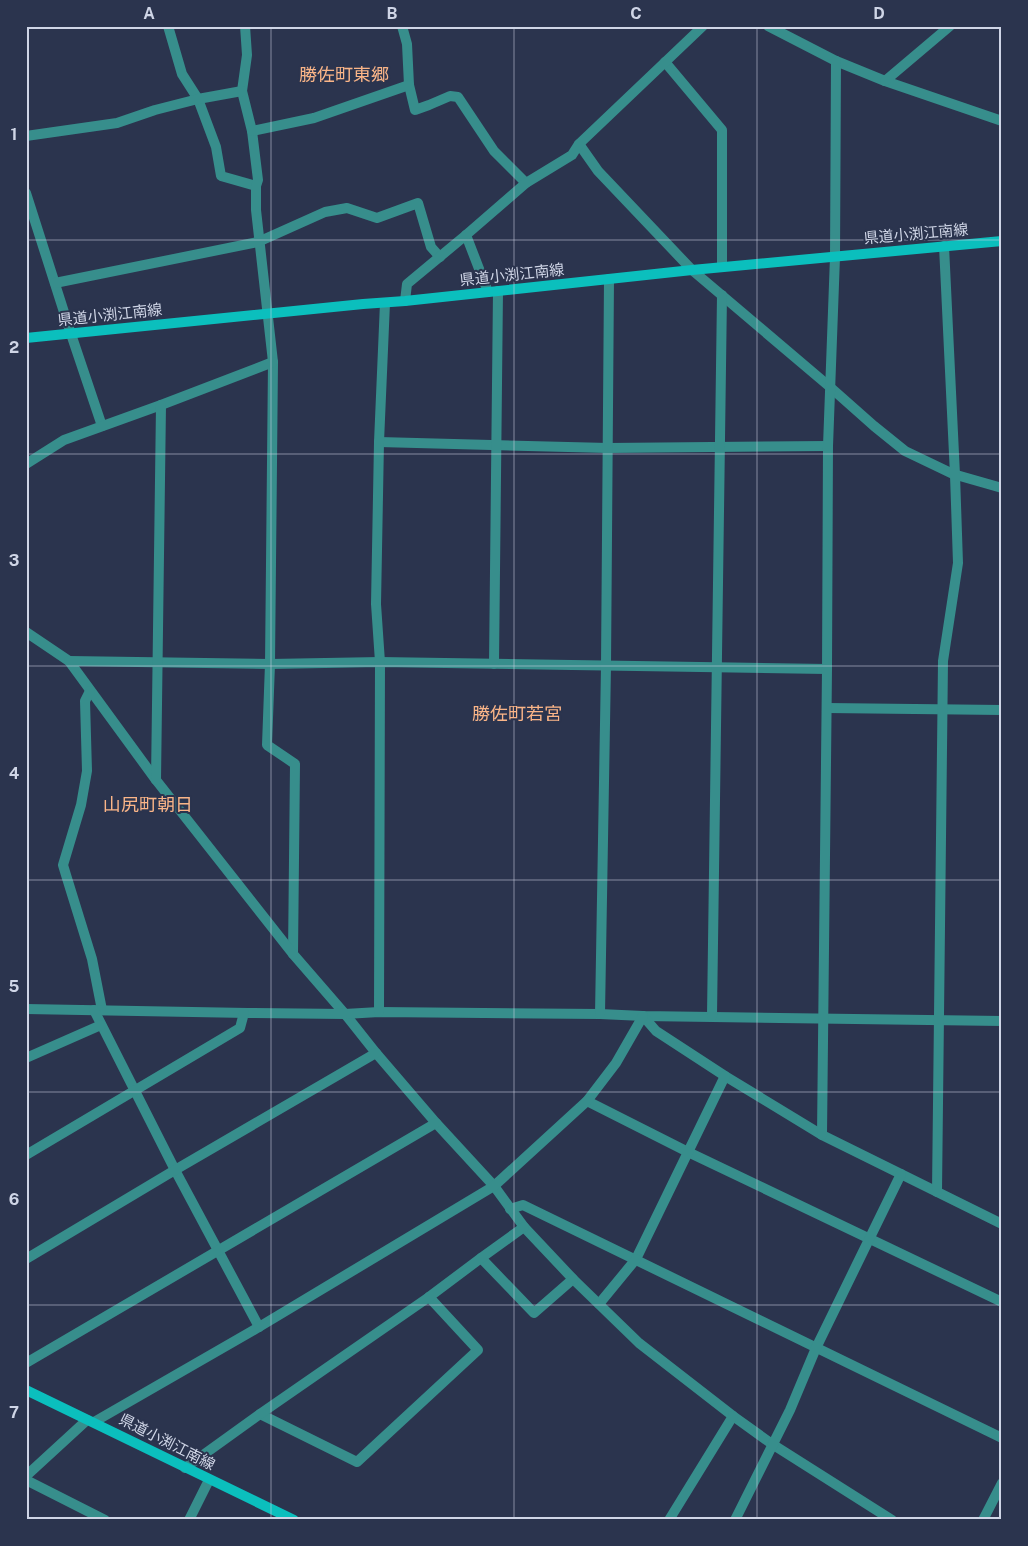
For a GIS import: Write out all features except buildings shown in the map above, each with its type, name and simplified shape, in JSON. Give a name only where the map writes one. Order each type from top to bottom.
[{"type":"main road","name":"県道小渕江南線","points":[[26,338],[405,301],[722,267],[1002,241]]},
{"type":"main road","name":"県道小渕江南線","points":[[26,1390],[294,1520]]},
{"type":"street","points":[[168,26],[182,74],[198,99],[216,147],[222,176],[256,186]]},
{"type":"street","points":[[245,26],[247,55],[242,91],[252,131],[258,180],[256,186],[258,242],[272,362],[270,664],[267,745],[295,764],[293,954]]},
{"type":"street","points":[[402,26],[406,44],[409,85],[415,110],[450,96],[458,97],[494,151],[526,183]]},
{"type":"street","points":[[405,301],[407,284],[526,183],[572,155],[579,144],[704,26]]},
{"type":"street","points":[[768,26],[836,61],[885,81],[1002,122]]},
{"type":"street","points":[[885,81],[950,26]]},
{"type":"street","points":[[822,1135],[828,446],[835,256],[836,61]]},
{"type":"street","points":[[665,62],[722,130],[722,267]]},
{"type":"street","points":[[252,131],[314,118],[409,85]]},
{"type":"street","points":[[26,136],[117,123],[155,110],[198,99],[242,91]]},
{"type":"street","points":[[579,144],[598,171],[692,270],[874,426],[905,451],[955,475],[1002,488]]},
{"type":"street","points":[[26,192],[102,426]]},
{"type":"street","points":[[55,284],[258,242],[325,212],[347,208],[377,218],[418,203],[431,247],[440,257]]},
{"type":"street","points":[[466,235],[493,292],[496,445],[494,664]]},
{"type":"street","points":[[937,1192],[943,661],[958,564],[944,246]]},
{"type":"street","points":[[600,1014],[606,666],[609,279]]},
{"type":"street","points":[[712,1016],[722,295]]},
{"type":"street","points":[[379,1012],[380,662],[376,604],[379,442],[385,303]]},
{"type":"street","points":[[26,464],[64,440],[272,362]]},
{"type":"street","points":[[156,780],[161,405]]},
{"type":"street","points":[[379,442],[608,448],[828,446]]},
{"type":"street","points":[[26,632],[69,661],[156,780],[293,954],[376,1053],[494,1186],[524,1227],[573,1279],[639,1342],[733,1416],[772,1444],[892,1520]]},
{"type":"street","points":[[69,661],[270,664],[380,662],[827,669]]},
{"type":"street","points":[[90,691],[85,701],[87,771],[81,805],[64,865],[92,959],[101,1025],[175,1170],[259,1326]]},
{"type":"street","points":[[827,708],[1002,710]]},
{"type":"street","points":[[26,1009],[345,1014],[379,1012],[600,1014],[1002,1021]]},
{"type":"street","points":[[26,1155],[240,1028],[244,1013]]},
{"type":"street","points":[[642,1016],[656,1031],[725,1076],[822,1135],[1002,1224]]},
{"type":"street","points":[[26,1476],[91,1421],[259,1326],[494,1186],[587,1101],[616,1064],[642,1016]]},
{"type":"street","points":[[26,1058],[101,1025]]},
{"type":"street","points":[[26,1259],[376,1053]]},
{"type":"street","points":[[599,1304],[636,1259],[725,1076]]},
{"type":"street","points":[[587,1101],[688,1152],[1002,1302]]},
{"type":"street","points":[[26,1363],[436,1122]]},
{"type":"street","points":[[736,1520],[790,1410],[816,1348],[901,1174]]},
{"type":"street","points":[[510,1209],[522,1204],[1002,1438]]},
{"type":"street","points":[[185,1468],[429,1297],[524,1227]]},
{"type":"street","points":[[481,1258],[534,1313],[573,1279]]},
{"type":"street","points":[[260,1414],[357,1462],[478,1350],[429,1297]]},
{"type":"street","points":[[669,1520],[733,1416]]},
{"type":"street","points":[[26,1480],[105,1520]]},
{"type":"street","points":[[189,1520],[209,1480]]},
{"type":"street","points":[[983,1520],[1002,1483]]},
{"type":"district","name":"勝佐町東郷","points":[[344,75]]},
{"type":"district","name":"勝佐町若宮","points":[[517,714]]},
{"type":"district","name":"山尻町朝日","points":[[148,805]]}]
